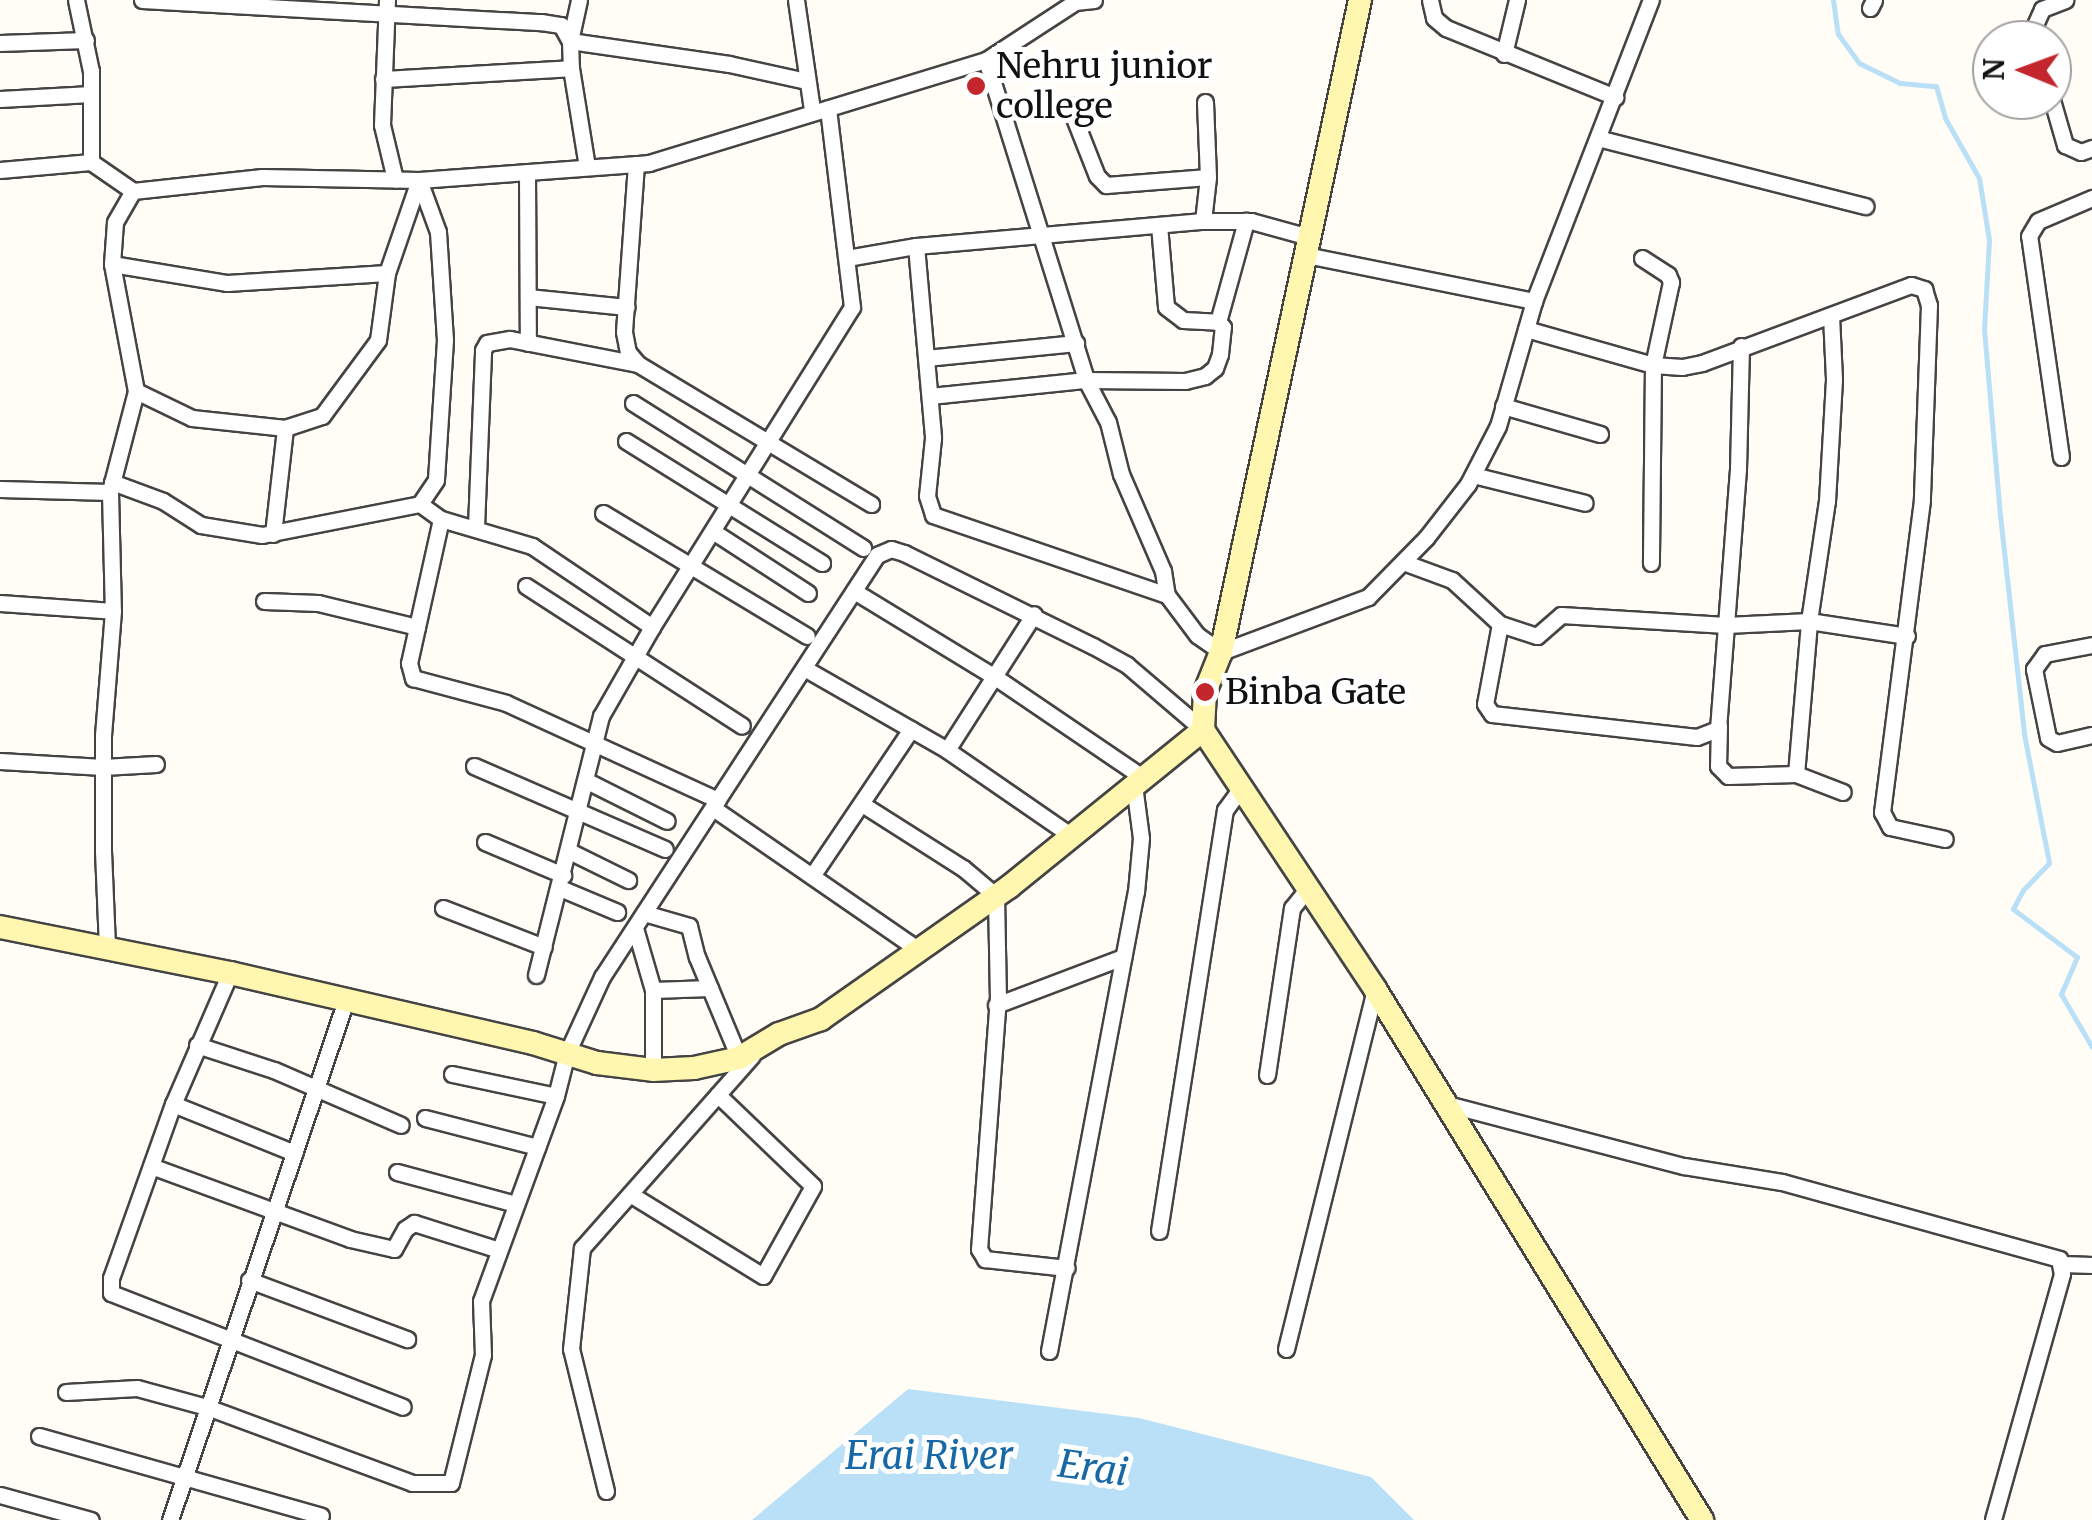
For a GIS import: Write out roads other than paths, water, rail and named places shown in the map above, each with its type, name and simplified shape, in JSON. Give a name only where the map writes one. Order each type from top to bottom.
[{"type":"main road","points":[[1360,0],[1220,652],[1205,692],[1203,730],[1375,989],[1702,1520]]},
{"type":"main road","points":[[0,927],[230,972],[597,1063],[653,1070],[694,1068],[749,1054],[779,1034],[821,1018],[996,896],[1203,730]]},
{"type":"street","points":[[76,0],[86,40],[91,162]]},
{"type":"street","points":[[142,0],[386,8],[561,25],[570,41]]},
{"type":"street","points":[[579,0],[570,41],[570,68],[587,168]]},
{"type":"street","points":[[536,975],[601,716],[652,627],[846,321],[852,287],[820,109],[806,82],[796,0]]},
{"type":"street","points":[[0,170],[91,162],[133,191],[262,177],[419,180],[636,164],[986,60],[1075,2],[1094,0]]},
{"type":"street","points":[[1430,0],[1434,18],[1446,28],[1614,97]]},
{"type":"street","points":[[1504,54],[1517,0]]},
{"type":"street","points":[[986,60],[1086,380],[1108,422],[1121,474],[1163,571],[1167,595],[1197,635],[1220,652],[1368,597],[1473,475],[1503,406],[1534,300],[1651,0]]},
{"type":"street","points":[[2038,20],[2042,9],[2065,0]]},
{"type":"street","points":[[386,8],[382,125],[394,179]]},
{"type":"street","points":[[0,43],[86,40]]},
{"type":"street","points":[[570,41],[730,64],[806,82]]},
{"type":"street","points":[[384,79],[570,68]]},
{"type":"street","points":[[0,99],[90,94]]},
{"type":"street","points":[[1203,220],[1208,177],[1205,102]]},
{"type":"street","points":[[1068,105],[1097,176],[1106,184],[1208,177]]},
{"type":"street","points":[[2058,120],[2065,144],[2081,152],[2092,148]]},
{"type":"street","points":[[1598,138],[1865,206]]},
{"type":"street","points":[[636,164],[626,344],[638,364]]},
{"type":"street","points":[[527,172],[528,343]]},
{"type":"street","points":[[136,391],[192,418],[285,428],[322,416],[378,340],[386,273],[419,180]]},
{"type":"street","points":[[0,490],[111,487],[163,501],[201,525],[273,534],[420,504],[436,480],[445,340],[438,232],[419,180]]},
{"type":"street","points":[[107,946],[104,767],[113,610],[111,487],[136,391],[112,264],[116,222],[133,191]]},
{"type":"street","points":[[2061,457],[2029,236],[2038,220],[2092,198]]},
{"type":"street","points":[[1218,322],[1246,220]]},
{"type":"street","points":[[846,258],[916,246],[1042,234],[1246,220],[1308,246],[1534,300]]},
{"type":"street","points":[[930,396],[1086,380],[1185,381],[1205,376],[1215,368],[1223,327],[1218,322],[1183,320],[1166,307],[1160,225]]},
{"type":"street","points":[[916,246],[933,438],[927,502],[936,518],[1167,595]]},
{"type":"street","points":[[1642,258],[1664,272],[1671,282],[1653,366],[1652,563]]},
{"type":"street","points":[[112,264],[227,283],[386,273]]},
{"type":"street","points":[[1526,329],[1653,366],[1702,363],[1911,285],[1924,290],[1928,296],[1922,500],[1883,819],[1890,827],[1945,839]]},
{"type":"street","points":[[528,297],[626,307]]},
{"type":"street","points":[[1796,774],[1809,621],[1826,501],[1834,379],[1830,316]]},
{"type":"street","points":[[476,527],[483,350],[497,339],[638,364],[871,504]]},
{"type":"street","points":[[926,358],[1076,342]]},
{"type":"street","points":[[1741,346],[1738,470],[1718,766],[1728,776],[1796,774],[1843,792]]},
{"type":"street","points":[[632,403],[863,548]]},
{"type":"street","points":[[1503,406],[1600,434]]},
{"type":"street","points":[[273,534],[285,428]]},
{"type":"street","points":[[626,441],[822,563]]},
{"type":"street","points":[[1473,475],[1585,503]]},
{"type":"street","points":[[420,504],[441,519],[532,546],[652,627]]},
{"type":"street","points":[[602,513],[806,636]]},
{"type":"street","points":[[441,519],[408,670],[413,678],[506,703],[594,740],[715,804],[919,950]]},
{"type":"street","points":[[714,532],[808,592]]},
{"type":"street","points":[[66,1392],[137,1388],[207,1407],[412,1483],[451,1483],[483,1355],[478,1310],[556,1096],[567,1053],[602,977],[877,555],[895,550],[1034,614],[1127,665],[1203,730]]},
{"type":"street","points":[[1402,562],[1452,580],[1500,624],[1537,636],[1561,614],[1726,624],[1809,621],[1907,636]]},
{"type":"street","points":[[526,586],[633,660],[742,726]]},
{"type":"street","points":[[854,592],[995,678],[1138,781],[1140,863],[1049,1351]]},
{"type":"street","points":[[264,601],[336,606],[417,627]]},
{"type":"street","points":[[0,603],[113,610]]},
{"type":"street","points":[[947,750],[1034,614]]},
{"type":"street","points":[[1500,624],[1485,704],[1492,714],[1697,738],[1710,736],[1719,726]]},
{"type":"street","points":[[2092,645],[2045,654],[2034,668],[2048,738],[2058,743],[2092,735]]},
{"type":"street","points":[[804,668],[947,750],[1073,837]]},
{"type":"street","points":[[812,876],[911,729]]},
{"type":"street","points":[[0,761],[104,767],[156,764]]},
{"type":"street","points":[[474,766],[665,849]]},
{"type":"street","points":[[587,782],[666,821]]},
{"type":"street","points":[[1159,1232],[1225,810],[1242,787]]},
{"type":"street","points":[[862,804],[963,868],[996,896],[996,1005],[980,1253],[985,1258],[1066,1268]]},
{"type":"street","points":[[484,842],[617,912]]},
{"type":"street","points":[[569,851],[628,880]]},
{"type":"street","points":[[1267,1075],[1292,908],[1309,887]]},
{"type":"street","points":[[444,908],[544,948]]},
{"type":"street","points":[[606,1491],[574,1370],[572,1326],[582,1248],[718,1095],[749,1054],[710,988],[689,926],[644,913]]},
{"type":"street","points":[[634,928],[654,990],[653,1070]]},
{"type":"street","points":[[996,1005],[1123,956]]},
{"type":"street","points":[[230,972],[173,1104],[111,1278],[111,1293],[402,1408]]},
{"type":"street","points":[[654,990],[710,988]]},
{"type":"street","points":[[1286,1349],[1375,989]]},
{"type":"street","points":[[170,1520],[346,1000]]},
{"type":"street","points":[[197,1045],[317,1088],[400,1125]]},
{"type":"street","points":[[452,1074],[556,1096]]},
{"type":"street","points":[[630,1194],[764,1276],[813,1186],[718,1095]]},
{"type":"street","points":[[173,1104],[294,1153]]},
{"type":"street","points":[[1447,1104],[1684,1166],[1782,1182],[2038,1252],[2062,1264],[2092,1265]]},
{"type":"street","points":[[425,1118],[537,1147]]},
{"type":"street","points":[[151,1166],[350,1239],[394,1249],[404,1228],[414,1223],[500,1250]]},
{"type":"street","points":[[397,1172],[516,1204]]},
{"type":"street","points":[[1993,1520],[2062,1264]]},
{"type":"street","points":[[249,1280],[408,1340]]},
{"type":"street","points":[[39,1436],[185,1474],[321,1516]]},
{"type":"street","points":[[0,1495],[91,1520]]},
{"type":"water","name":"Erai River","points":[[908,1389],[1139,1418],[1371,1477],[1414,1520],[752,1520]]},
{"type":"waterway","points":[[1833,0],[1838,34],[1859,63],[1900,83],[1936,86],[1945,118],[1979,178],[1989,240],[1984,329],[2000,515],[2024,734],[2049,863],[2023,890],[2013,909],[2077,957],[2061,994],[2092,1047]]},
{"type":"place","name":"Nehru junior college","points":[[976,86]]},
{"type":"place","name":"Binba Gate","points":[[1205,692]]},
{"type":"water label","name":"Erai","points":[[1093,1468]]}]
